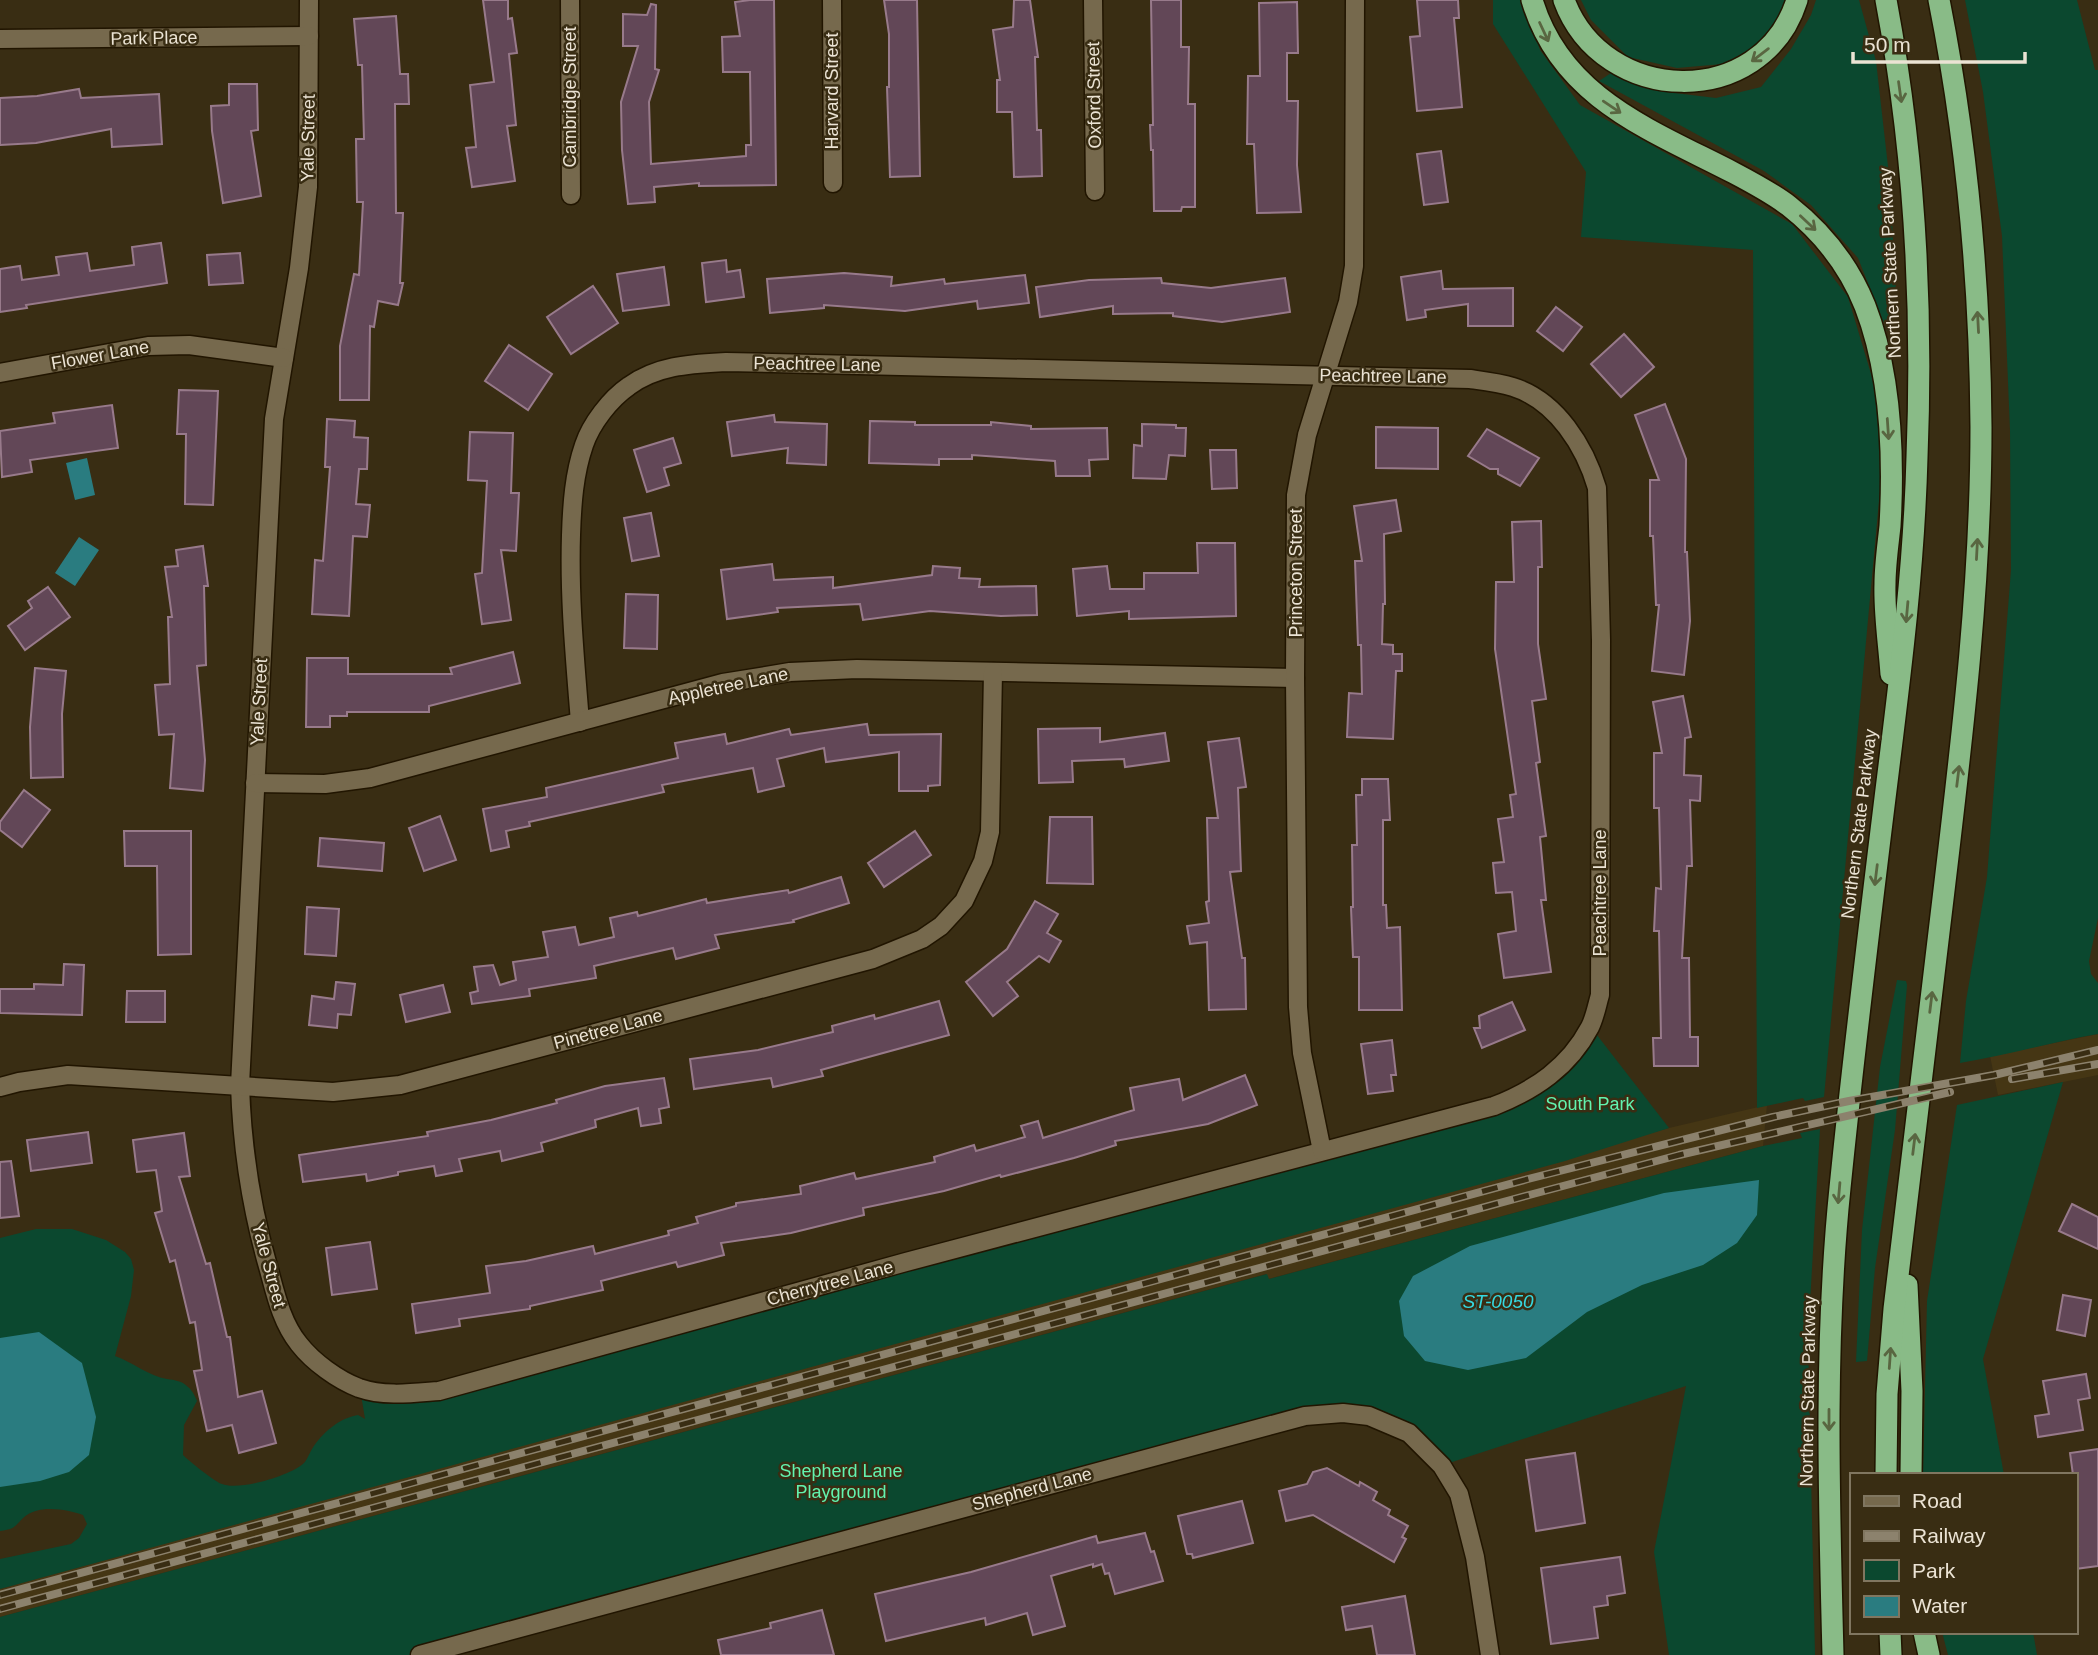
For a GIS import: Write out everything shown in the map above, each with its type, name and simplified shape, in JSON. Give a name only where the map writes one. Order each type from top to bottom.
[{"type":"highway","points":[[1532,0],[1552,48],[1588,90],[1638,123],[1760,187],[1788,205],[1832,248],[1855,284],[1872,330],[1884,384],[1887,413],[1890,499],[1884,586],[1895,722]]},
{"type":"highway","points":[[1564,0],[1574,24],[1606,57],[1636,73],[1661,80],[1685,82],[1715,77],[1741,68],[1755,59],[1778,39],[1788,25],[1797,0]]},
{"type":"highway","name":"Northern State Parkway","points":[[1833,1655],[1828,1371],[1832,1272],[1895,722],[1912,544],[1917,457],[1916,280],[1902,106],[1886,0]]},
{"type":"highway","points":[[1886,1473],[1887,1394],[1894,1309],[1968,682],[1979,514],[1980,345],[1975,261],[1956,92],[1939,0]]},
{"type":"highway","points":[[1904,1227],[1912,1391],[1911,1473]]},
{"type":"highway","points":[[1890,1634],[1891,1655]]},
{"type":"highway","points":[[1924,1634],[1929,1655]]},
{"type":"street","name":"Yale Street","points":[[309,0],[309,164],[299,268],[274,419],[240,1085],[242,1136],[250,1194],[279,1310],[299,1345],[331,1374],[340,1378]]},
{"type":"street","name":"Cambridge Street","points":[[570,0],[571,195]]},
{"type":"street","name":"Harvard Street","points":[[832,0],[833,183]]},
{"type":"street","name":"Oxford Street","points":[[1093,0],[1095,191]]},
{"type":"street","name":"Princeton Street","points":[[1322,1152],[1302,1053],[1298,1007],[1296,495],[1307,435],[1348,302],[1354,266],[1355,0]]},
{"type":"street","name":"Park Place","points":[[0,39],[309,36]]},
{"type":"street","name":"Flower Lane","points":[[0,373],[148,346],[189,345],[284,358]]},
{"type":"street","name":"Peachtree Lane","points":[[580,722],[569,590],[572,497],[577,469],[585,442],[597,420],[627,387],[672,366],[726,362],[1470,379],[1514,387],[1536,398],[1569,428],[1591,468],[1597,488],[1601,640],[1600,995],[1590,1026],[1566,1062],[1523,1095],[1494,1106],[1322,1152]]},
{"type":"street","name":"Appletree Lane","points":[[255,783],[325,784],[370,778],[723,683],[790,672],[857,669],[1295,678]]},
{"type":"street","name":"Pinetree Lane","points":[[0,1087],[68,1075],[333,1091],[400,1085],[873,959],[922,939],[941,926],[964,901],[984,861],[990,832],[993,672]]},
{"type":"street","name":"Cherrytree Lane","points":[[340,1378],[360,1388],[395,1394],[439,1391],[893,1265],[1322,1152]]},
{"type":"street","name":"Shepherd Lane","points":[[420,1655],[1305,1416],[1343,1413],[1369,1416],[1409,1433],[1442,1466],[1459,1494],[1475,1557],[1490,1655]]},
{"type":"shaded area","points":[[2098,1034],[2098,1075],[1998,1095],[1990,1056]]},
{"type":"shaded area","points":[[1767,1105],[1763,1146],[1268,1279],[1266,1274],[0,1617],[0,1589],[1669,1128]]},
{"type":"green space","points":[[1493,0],[1524,0],[1540,50],[1580,105],[1792,224],[1848,297],[1874,384],[1882,468],[1824,1097],[1805,1101],[1803,1098],[1757,1108],[1753,250],[1581,237],[1586,172],[1493,24]]},
{"type":"green space","points":[[1581,0],[1789,0],[1788,7],[1754,47],[1723,64],[1677,68],[1628,57],[1591,20]]},
{"type":"green space","points":[[1816,0],[1859,0],[1876,61],[1890,184],[1898,331],[1887,331],[1858,258],[1811,205],[1764,171],[1599,81],[1611,73],[1658,91],[1716,98],[1761,87],[1791,49],[1811,15]]},
{"type":"green space","points":[[1965,0],[2077,0],[2095,70],[2098,70],[2098,918],[2089,961],[2091,974],[2098,983],[2098,1034],[1960,1063],[1966,1001],[1987,877],[2011,570],[2010,430],[2002,236],[1983,92]]},
{"type":"green space","points":[[1897,980],[1906,981],[1907,985],[1895,1130],[1875,1268],[1867,1361],[1856,1362],[1862,1230],[1880,1067]]},
{"type":"green space","name":"South Park","points":[[1590,1026],[1669,1128],[1565,1161],[0,1589],[0,1559],[71,1544],[79,1538],[87,1524],[83,1515],[44,1509],[29,1514],[14,1527],[0,1531],[0,1238],[36,1229],[72,1229],[106,1240],[125,1252],[131,1259],[134,1270],[131,1296],[115,1356],[154,1375],[181,1382],[189,1388],[197,1401],[184,1425],[183,1455],[222,1484],[240,1486],[288,1473],[305,1462],[316,1443],[332,1427],[344,1419],[358,1415],[365,1419],[360,1388],[395,1394],[1523,1095]]},
{"type":"green space","points":[[2063,1082],[1983,1359],[2004,1473],[1923,1473],[1927,1301],[1957,1105]]},
{"type":"green space","name":"Shepherd Lane Playground","points":[[1820,1129],[1808,1338],[1815,1655],[1669,1655],[1654,1552],[1686,1386],[1446,1464],[1415,1432],[1345,1409],[419,1655],[0,1655],[0,1617],[1267,1274],[1269,1279],[1763,1146],[1802,1138],[1800,1133]]},
{"type":"green space","points":[[1943,1634],[2033,1634],[2037,1655],[1948,1655]]},
{"type":"water","points":[[87,458],[95,495],[75,500],[66,463]]},
{"type":"water","points":[[79,537],[99,550],[75,586],[55,573]]},
{"type":"water","name":"ST-0050","points":[[1759,1180],[1757,1215],[1737,1243],[1703,1265],[1642,1285],[1587,1312],[1526,1358],[1468,1370],[1425,1361],[1404,1336],[1399,1301],[1413,1276],[1470,1246],[1664,1193]]},
{"type":"water","points":[[39,1332],[82,1363],[96,1417],[89,1455],[69,1472],[40,1481],[0,1487],[0,1338]]},
{"type":"building","points":[[483,0],[508,0],[508,19],[512,18],[517,53],[509,54],[516,125],[507,126],[515,181],[472,187],[466,148],[476,147],[470,85],[494,82]]},
{"type":"building","points":[[774,0],[776,185],[699,186],[699,183],[654,187],[655,202],[628,204],[622,150],[621,102],[638,46],[623,46],[623,14],[647,15],[651,4],[656,5],[655,69],[659,70],[649,102],[651,164],[746,156],[746,145],[751,145],[750,72],[723,72],[722,37],[740,36],[735,2]]},
{"type":"building","points":[[884,0],[917,0],[920,176],[890,177],[887,87],[889,34]]},
{"type":"building","points":[[1014,0],[1030,0],[1038,57],[1035,57],[1037,130],[1041,130],[1042,176],[1014,177],[1012,112],[997,112],[997,80],[1000,80],[993,30],[1013,27]]},
{"type":"building","points":[[1151,0],[1181,0],[1181,47],[1189,47],[1188,104],[1195,104],[1195,207],[1182,207],[1181,211],[1154,211],[1150,125],[1153,125]]},
{"type":"building","points":[[1417,0],[1458,0],[1459,18],[1454,18],[1462,107],[1417,111],[1410,37],[1420,36]]},
{"type":"building","points":[[1297,2],[1298,53],[1287,53],[1287,101],[1298,101],[1297,165],[1301,212],[1257,213],[1254,144],[1247,144],[1248,76],[1260,76],[1259,3]]},
{"type":"building","points":[[396,16],[400,74],[408,74],[409,104],[395,104],[396,213],[403,213],[400,283],[403,283],[398,305],[378,301],[374,327],[370,326],[369,400],[340,400],[340,346],[354,274],[359,275],[363,202],[357,202],[356,139],[364,139],[362,65],[358,65],[354,19]]},
{"type":"building","points":[[229,84],[257,84],[258,130],[251,131],[261,196],[223,203],[211,106],[229,105]]},
{"type":"building","points":[[79,89],[81,98],[159,94],[162,144],[112,147],[111,129],[36,143],[0,145],[0,98],[37,96]]},
{"type":"building","points":[[1441,151],[1448,202],[1424,205],[1417,154]]},
{"type":"building","points":[[161,243],[167,283],[26,305],[27,308],[0,312],[0,269],[20,266],[22,280],[59,275],[56,257],[87,253],[90,271],[134,265],[132,247]]},
{"type":"building","points":[[240,253],[243,283],[209,285],[207,255]]},
{"type":"building","points":[[726,260],[727,272],[740,270],[744,297],[706,302],[702,263]]},
{"type":"building","points":[[664,267],[669,305],[623,311],[617,274]]},
{"type":"building","points":[[1441,271],[1443,289],[1513,288],[1513,326],[1468,326],[1468,304],[1425,310],[1426,317],[1407,320],[1401,277]]},
{"type":"building","points":[[844,273],[892,277],[891,286],[944,279],[945,284],[1025,275],[1029,303],[978,309],[977,301],[905,311],[824,305],[824,308],[770,313],[767,279]]},
{"type":"building","points":[[1161,278],[1162,283],[1211,288],[1285,278],[1290,312],[1222,322],[1173,316],[1173,313],[1113,314],[1113,306],[1040,317],[1036,287],[1089,280]]},
{"type":"building","points":[[593,286],[618,323],[571,354],[547,317]]},
{"type":"building","points":[[1556,307],[1582,327],[1563,351],[1537,331]]},
{"type":"building","points":[[1624,334],[1654,367],[1621,397],[1591,364]]},
{"type":"building","points":[[509,345],[552,374],[528,410],[485,381]]},
{"type":"building","points":[[179,390],[218,391],[213,505],[185,504],[186,434],[177,434]]},
{"type":"building","points":[[1665,404],[1686,459],[1685,552],[1690,621],[1684,675],[1652,671],[1659,605],[1656,605],[1653,536],[1650,536],[1650,480],[1659,480],[1635,415]]},
{"type":"building","points":[[112,405],[118,448],[30,460],[32,472],[2,477],[0,431],[55,423],[53,413]]},
{"type":"building","points":[[774,415],[775,422],[827,424],[826,465],[787,463],[788,448],[732,456],[727,422]]},
{"type":"building","points":[[327,419],[355,421],[354,437],[368,438],[367,469],[359,469],[356,504],[370,505],[367,537],[353,536],[349,616],[312,614],[315,560],[323,561],[330,467],[325,467]]},
{"type":"building","points":[[870,421],[915,422],[915,425],[991,425],[991,422],[1031,426],[1031,429],[1107,428],[1108,459],[1089,460],[1090,476],[1056,476],[1055,461],[972,455],[972,459],[939,459],[939,465],[869,463]]},
{"type":"building","points":[[1142,424],[1186,428],[1185,456],[1169,455],[1166,479],[1133,478],[1134,445],[1142,446]]},
{"type":"building","points":[[1376,427],[1438,428],[1438,469],[1376,468]]},
{"type":"building","points":[[1487,429],[1539,458],[1520,486],[1498,474],[1498,469],[1490,469],[1468,456]]},
{"type":"building","points":[[470,432],[513,433],[511,493],[519,493],[516,551],[501,550],[511,620],[482,624],[475,574],[482,573],[487,481],[468,480]]},
{"type":"building","points":[[673,438],[681,463],[664,468],[669,485],[647,492],[634,450]]},
{"type":"building","points":[[1210,450],[1236,450],[1237,488],[1212,489]]},
{"type":"building","points":[[1396,500],[1401,531],[1384,534],[1385,604],[1382,644],[1393,645],[1393,654],[1402,654],[1402,671],[1396,671],[1393,739],[1347,737],[1349,693],[1362,694],[1355,561],[1362,561],[1354,506]]},
{"type":"building","points":[[651,513],[659,556],[632,561],[624,518]]},
{"type":"building","points":[[1541,521],[1542,567],[1538,567],[1538,644],[1546,699],[1532,701],[1540,762],[1536,763],[1546,836],[1540,837],[1546,900],[1541,900],[1551,972],[1504,978],[1498,934],[1516,931],[1512,892],[1496,893],[1493,863],[1504,862],[1498,819],[1513,817],[1510,795],[1516,794],[1495,649],[1496,582],[1514,582],[1512,522]]},
{"type":"building","points":[[1197,543],[1235,543],[1236,616],[1129,619],[1129,611],[1077,616],[1073,569],[1107,566],[1110,589],[1144,589],[1144,573],[1198,573]]},
{"type":"building","points":[[203,546],[208,586],[204,586],[206,665],[197,666],[205,760],[203,791],[170,788],[174,734],[159,735],[155,685],[170,684],[168,617],[172,617],[165,567],[178,566],[176,550]]},
{"type":"building","points":[[772,564],[774,580],[833,577],[833,588],[932,575],[933,566],[960,568],[959,578],[980,579],[979,587],[1036,586],[1037,615],[1001,616],[930,611],[863,620],[860,604],[777,608],[778,612],[727,619],[721,570]]},
{"type":"building","points":[[48,587],[70,617],[25,650],[8,626],[32,608],[28,601]]},
{"type":"building","points":[[626,594],[658,595],[657,649],[624,648]]},
{"type":"building","points":[[513,652],[520,683],[429,706],[429,712],[347,712],[347,716],[330,716],[330,727],[306,727],[307,658],[348,658],[348,674],[452,674],[450,668]]},
{"type":"building","points":[[35,668],[66,671],[62,714],[63,777],[31,778],[30,727]]},
{"type":"building","points":[[1683,696],[1691,737],[1685,738],[1684,775],[1701,776],[1700,801],[1690,800],[1692,866],[1687,866],[1682,958],[1689,958],[1690,1037],[1698,1037],[1698,1066],[1654,1066],[1653,1038],[1661,1038],[1659,931],[1654,931],[1656,888],[1661,889],[1659,808],[1654,808],[1654,753],[1662,753],[1653,702]]},
{"type":"building","points":[[867,724],[869,735],[941,734],[940,785],[928,786],[928,791],[899,791],[899,752],[826,762],[824,748],[777,759],[784,786],[758,792],[753,768],[662,785],[664,792],[529,822],[530,826],[506,831],[509,847],[491,851],[483,809],[547,797],[546,788],[678,758],[675,743],[725,734],[727,744],[789,729],[791,735]]},
{"type":"building","points":[[1100,728],[1100,742],[1165,733],[1169,761],[1125,767],[1124,759],[1072,761],[1073,782],[1039,783],[1038,729]]},
{"type":"building","points":[[1239,738],[1246,787],[1238,788],[1241,871],[1230,872],[1242,958],[1245,958],[1246,1009],[1209,1010],[1207,942],[1190,944],[1187,926],[1209,923],[1206,902],[1209,901],[1207,818],[1218,818],[1208,742]]},
{"type":"building","points":[[1362,779],[1388,779],[1390,820],[1383,820],[1383,905],[1386,905],[1387,928],[1400,927],[1402,1010],[1359,1010],[1359,957],[1353,957],[1351,907],[1352,845],[1357,845],[1356,795],[1362,795]]},
{"type":"building","points":[[24,790],[50,810],[22,847],[0,830],[0,822]]},
{"type":"building","points":[[440,816],[456,860],[424,871],[409,828]]},
{"type":"building","points":[[1050,817],[1092,817],[1093,884],[1047,883]]},
{"type":"building","points":[[124,831],[191,831],[191,954],[158,955],[157,866],[125,866]]},
{"type":"building","points":[[915,831],[931,855],[884,887],[868,863]]},
{"type":"building","points":[[320,838],[384,843],[382,871],[318,866]]},
{"type":"building","points":[[841,877],[849,903],[793,920],[794,922],[715,935],[719,948],[676,959],[673,948],[594,966],[596,978],[529,989],[530,996],[472,1004],[470,993],[478,991],[474,967],[493,965],[500,985],[516,980],[513,962],[548,957],[543,932],[575,927],[579,945],[614,937],[610,918],[637,912],[638,916],[706,899],[707,903],[788,890],[789,893]]},
{"type":"building","points":[[1035,901],[1058,914],[1047,933],[1061,941],[1049,962],[1039,956],[1007,982],[1018,996],[993,1016],[966,982],[1007,949]]},
{"type":"building","points":[[307,907],[339,909],[336,956],[305,954]]},
{"type":"building","points":[[64,964],[84,965],[82,1015],[0,1013],[0,989],[34,989],[34,984],[63,985]]},
{"type":"building","points":[[336,982],[355,984],[351,1015],[338,1014],[337,1028],[309,1025],[312,996],[334,999]]},
{"type":"building","points":[[443,985],[450,1012],[406,1022],[400,995]]},
{"type":"building","points":[[127,991],[165,991],[165,1022],[126,1022]]},
{"type":"building","points":[[939,1001],[949,1035],[821,1070],[823,1076],[773,1087],[771,1078],[694,1089],[690,1059],[758,1050],[833,1032],[832,1026],[874,1015],[875,1019]]},
{"type":"building","points":[[1512,1002],[1525,1030],[1482,1048],[1474,1028],[1480,1028],[1479,1016]]},
{"type":"building","points":[[1392,1040],[1396,1075],[1391,1075],[1393,1091],[1368,1094],[1361,1044]]},
{"type":"building","points":[[1245,1075],[1257,1105],[1208,1124],[1115,1141],[1116,1145],[1074,1158],[944,1191],[863,1208],[864,1215],[791,1233],[721,1243],[724,1255],[678,1267],[676,1262],[601,1281],[603,1290],[530,1306],[530,1309],[459,1319],[460,1326],[416,1333],[412,1304],[490,1293],[486,1266],[526,1261],[593,1246],[595,1254],[669,1235],[668,1231],[698,1223],[696,1217],[736,1206],[736,1203],[801,1194],[800,1186],[854,1173],[856,1179],[935,1162],[934,1157],[974,1145],[976,1151],[1025,1137],[1021,1126],[1038,1121],[1043,1138],[1134,1110],[1130,1088],[1179,1079],[1183,1100]]},
{"type":"building","points":[[664,1078],[669,1107],[659,1109],[661,1123],[641,1126],[638,1108],[595,1120],[596,1127],[541,1143],[543,1151],[502,1161],[500,1151],[459,1159],[462,1171],[436,1176],[434,1166],[367,1181],[366,1174],[303,1182],[299,1155],[428,1136],[427,1132],[491,1120],[557,1103],[556,1100],[605,1086]]},
{"type":"building","points":[[88,1132],[92,1163],[31,1171],[27,1140]]},
{"type":"building","points":[[184,1133],[190,1176],[179,1177],[206,1264],[210,1263],[227,1337],[230,1337],[238,1397],[262,1391],[276,1443],[239,1453],[232,1425],[207,1431],[194,1371],[202,1370],[195,1322],[190,1323],[175,1260],[170,1262],[155,1213],[162,1211],[156,1170],[137,1172],[133,1140]]},
{"type":"building","points":[[11,1161],[19,1216],[0,1218],[0,1162]]},
{"type":"building","points":[[2072,1204],[2098,1217],[2098,1249],[2059,1231]]},
{"type":"building","points":[[370,1242],[377,1289],[332,1295],[326,1248]]},
{"type":"building","points":[[2063,1295],[2091,1300],[2085,1336],[2057,1330]]},
{"type":"building","points":[[2086,1374],[2090,1398],[2078,1400],[2083,1430],[2038,1437],[2035,1416],[2049,1414],[2043,1381]]},
{"type":"building","points":[[2098,1449],[2098,1566],[2077,1569],[2077,1473],[2073,1473],[2070,1453]]},
{"type":"building","points":[[1575,1453],[1585,1523],[1536,1531],[1526,1460]]},
{"type":"building","points":[[1327,1468],[1359,1486],[1360,1482],[1377,1492],[1373,1500],[1390,1510],[1388,1515],[1408,1526],[1402,1537],[1406,1539],[1394,1562],[1313,1515],[1286,1521],[1279,1491],[1307,1484],[1313,1472]]},
{"type":"building","points":[[1242,1501],[1253,1543],[1193,1558],[1192,1554],[1187,1554],[1178,1516]]},
{"type":"building","points":[[1145,1533],[1151,1552],[1154,1551],[1163,1581],[1115,1594],[1109,1573],[1105,1574],[1102,1564],[1051,1576],[1065,1626],[1033,1635],[1027,1613],[986,1625],[985,1618],[886,1641],[875,1594],[971,1572],[1096,1536],[1098,1543]]},
{"type":"building","points":[[1620,1557],[1625,1593],[1607,1596],[1608,1605],[1594,1607],[1598,1638],[1551,1644],[1541,1568]]},
{"type":"building","points":[[1405,1596],[1415,1655],[1377,1655],[1372,1626],[1346,1630],[1342,1607]]},
{"type":"building","points":[[822,1610],[834,1655],[721,1655],[718,1640],[771,1628],[770,1623]]},
{"type":"railway","points":[[0,1595],[1528,1179],[1773,1117],[1994,1075],[2098,1050]]},
{"type":"railway","points":[[2012,1079],[2098,1064]]},
{"type":"railway","points":[[0,1609],[1679,1155],[1950,1092]]}]
